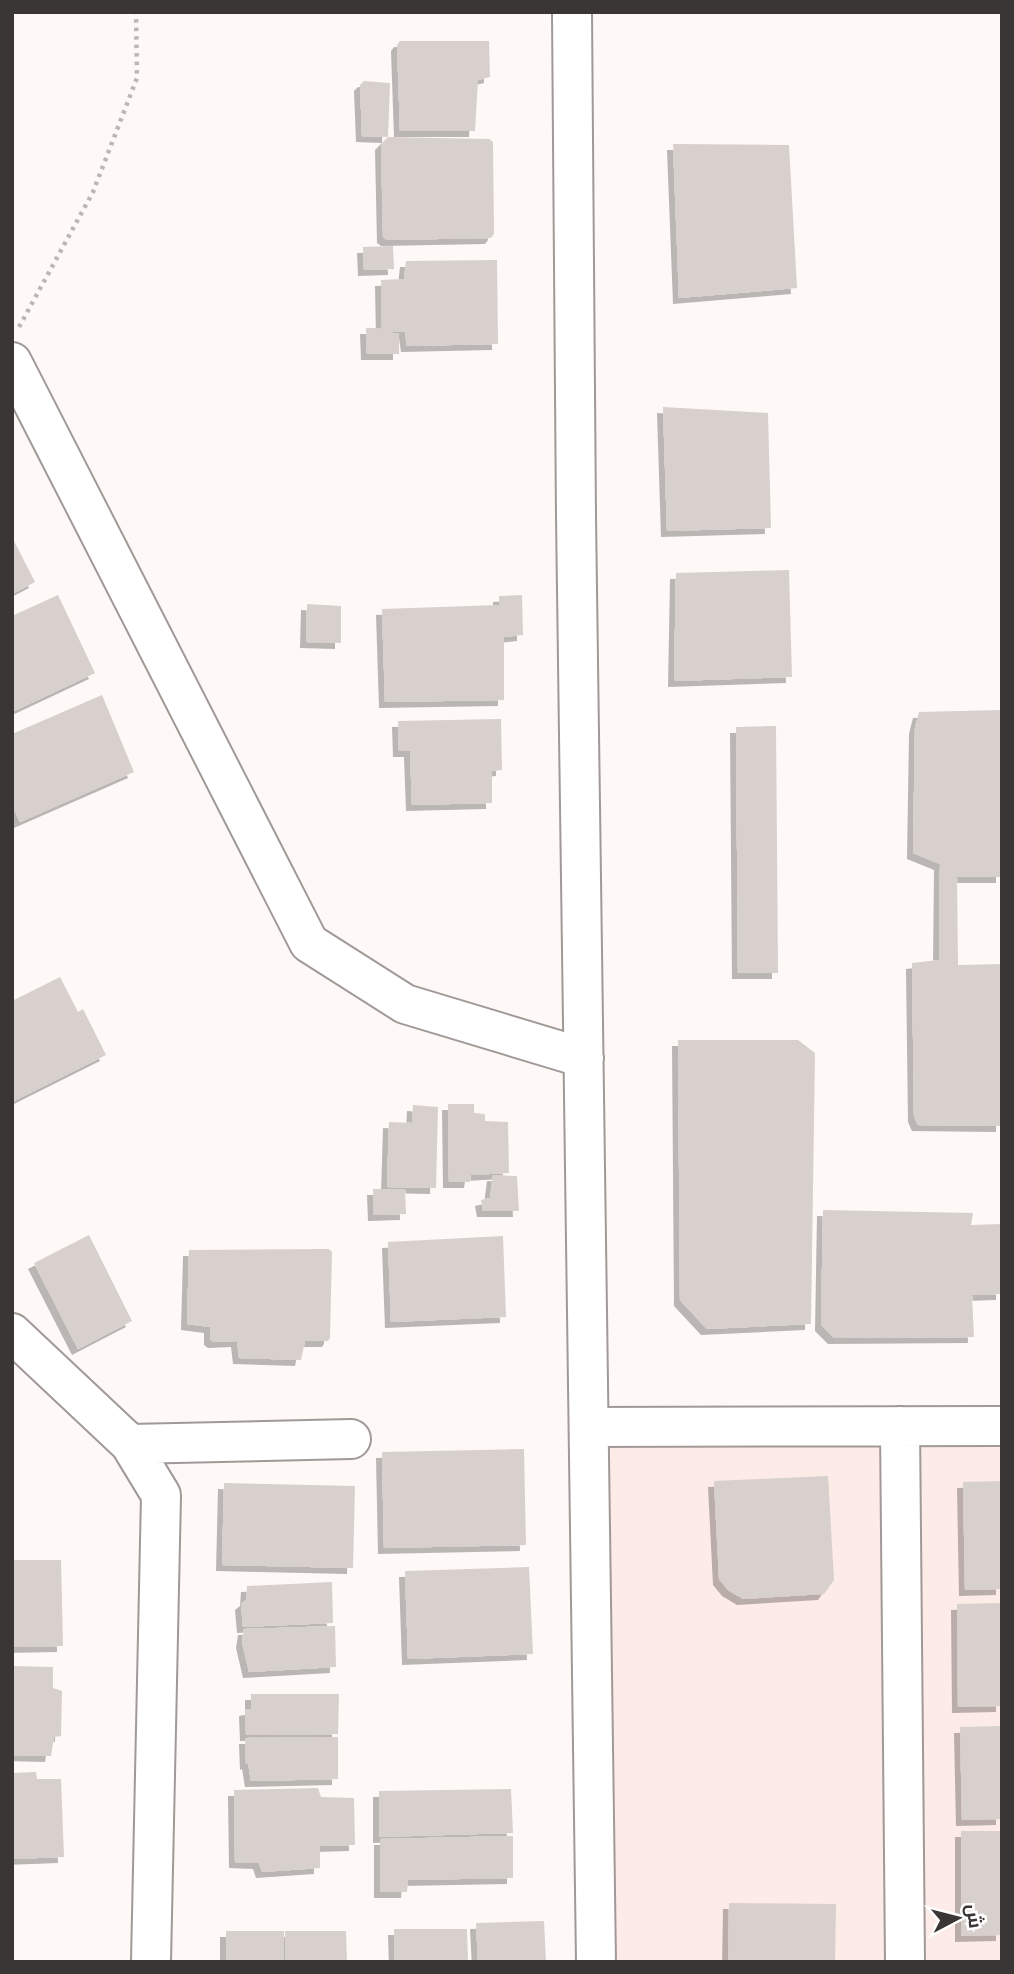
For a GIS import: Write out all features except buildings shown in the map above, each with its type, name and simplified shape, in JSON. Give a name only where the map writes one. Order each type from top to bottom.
[{"type":"street","points":[[572,12],[575,503],[596,1962]]},
{"type":"street","points":[[15,345],[309,943],[405,1004],[584,1058]]},
{"type":"street","points":[[12,1333],[130,1444],[161,1495],[151,1962]]},
{"type":"street","points":[[900,1426],[905,1962]]},
{"type":"street","points":[[589,1427],[1002,1426]]},
{"type":"street","points":[[130,1444],[351,1439]]},
{"type":"path","points":[[15,345],[93,192],[137,78],[136,12]]},
{"type":"shaded area","points":[[1002,1426],[1002,1962],[596,1962],[589,1427]]}]
